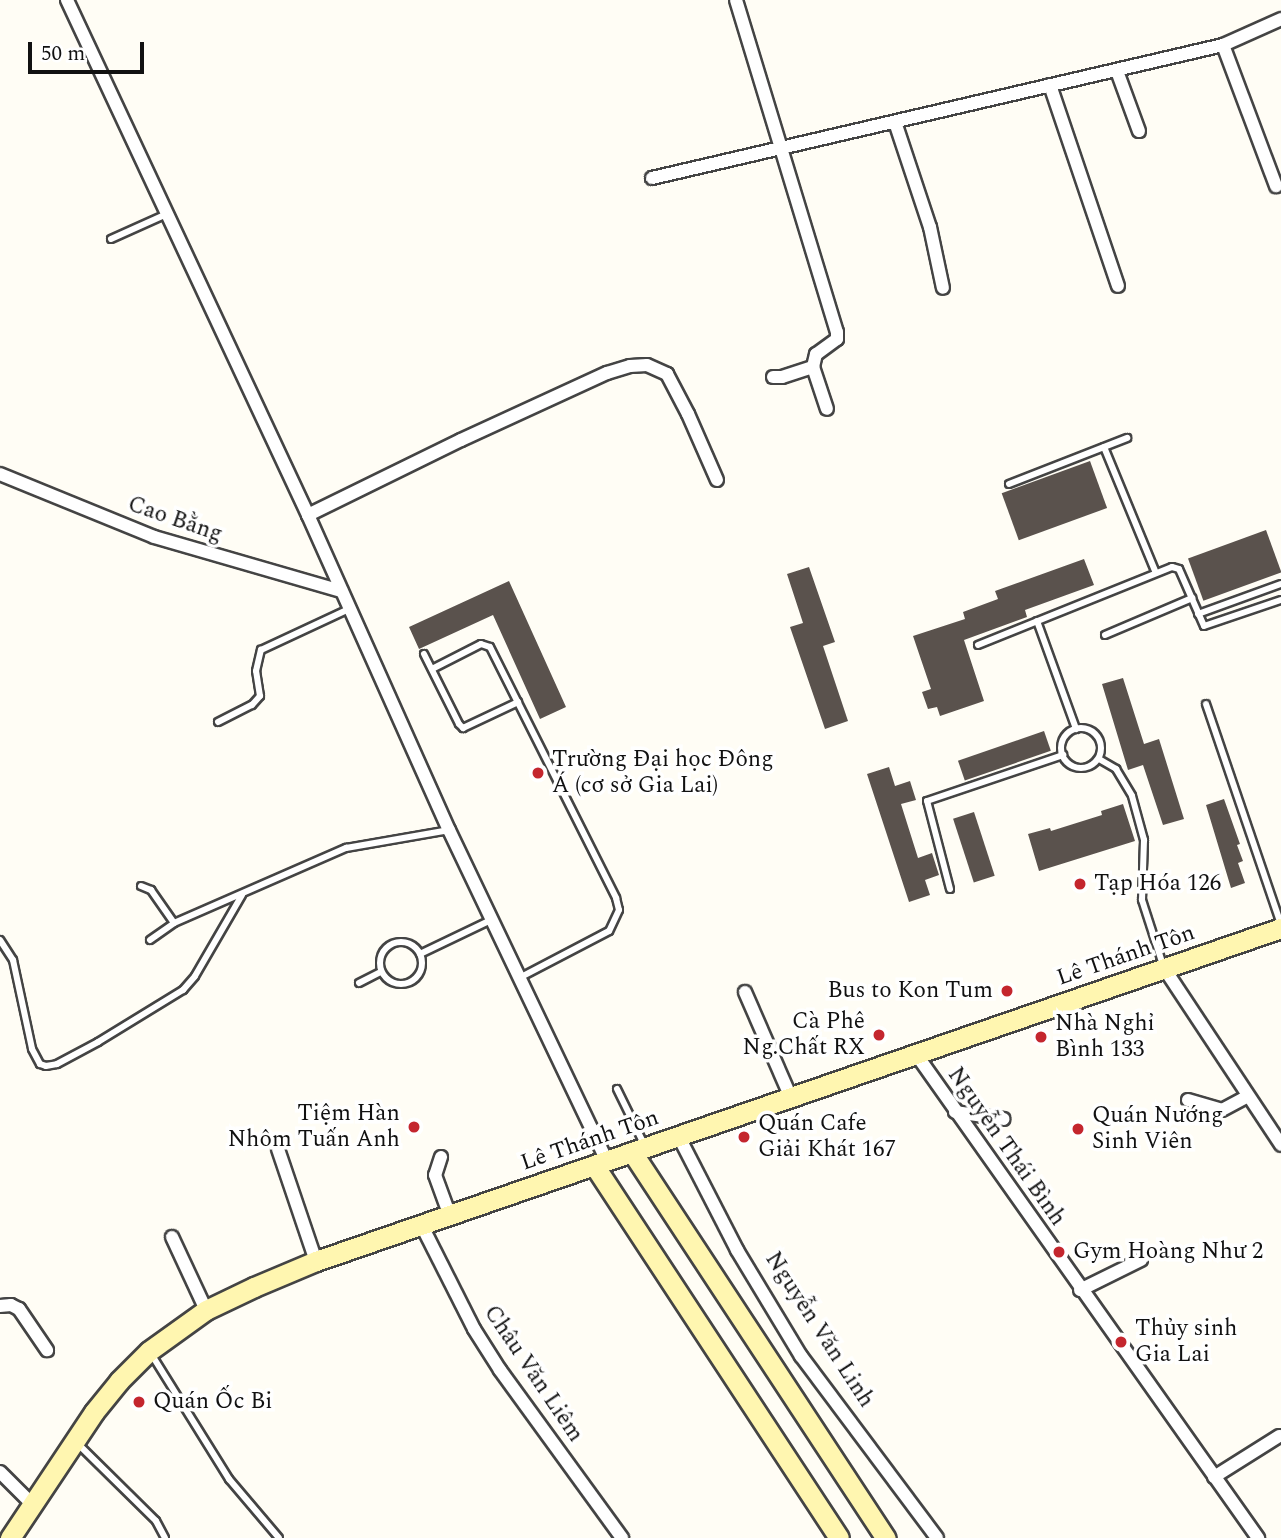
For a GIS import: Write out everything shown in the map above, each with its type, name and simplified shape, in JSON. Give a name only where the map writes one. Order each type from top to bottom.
[{"type":"main road","name":"Lê Thánh Tôn","points":[[10,1538],[74,1441],[119,1381],[149,1351],[206,1310],[316,1261],[1281,926]]},
{"type":"main road","points":[[639,1150],[886,1538]]},
{"type":"main road","points":[[600,1163],[839,1538]]},
{"type":"street","points":[[67,0],[308,515],[449,830],[521,977],[600,1163]]},
{"type":"street","points":[[736,0],[838,336],[816,354],[813,367],[827,408]]},
{"type":"street","points":[[652,178],[1223,46],[1281,19]]},
{"type":"street","points":[[1223,46],[1276,186]]},
{"type":"street","points":[[1118,71],[1139,131]]},
{"type":"street","points":[[1050,85],[1118,286]]},
{"type":"street","points":[[895,122],[930,227],[943,288]]},
{"type":"street","points":[[308,515],[473,434],[607,373],[630,366],[647,365],[667,374],[717,480]]},
{"type":"street","points":[[773,377],[782,377],[813,367]]},
{"type":"street","name":"Cao Bằng","points":[[0,474],[154,537],[341,591]]},
{"type":"street","points":[[1164,968],[1247,1097],[1281,1144]]},
{"type":"street","points":[[745,992],[791,1098]]},
{"type":"street","name":"Nguyễn Thái Bình","points":[[916,1054],[1080,1290],[1258,1538]]},
{"type":"street","points":[[1188,1100],[1222,1110],[1247,1097]]},
{"type":"street","points":[[955,1112],[1004,1119]]},
{"type":"street","name":"Nguyễn Văn Linh","points":[[679,1137],[737,1250],[801,1356],[937,1538]]},
{"type":"street","points":[[278,1149],[316,1261]]},
{"type":"street","points":[[441,1157],[435,1175],[450,1216]]},
{"type":"street","name":"Châu Văn Liêm","points":[[422,1226],[474,1329],[500,1370],[622,1538]]},
{"type":"street","points":[[172,1237],[206,1310]]},
{"type":"street","points":[[1080,1290],[1141,1259]]},
{"type":"street","points":[[0,1306],[11,1305],[19,1309],[47,1350]]},
{"type":"street","points":[[1214,1477],[1279,1436]]},
{"type":"street","points":[[0,1472],[33,1504]]},
{"type":"lane","points":[[111,239],[167,214]]},
{"type":"lane","points":[[1009,484],[1127,438]]},
{"type":"lane","points":[[1104,447],[1156,573]]},
{"type":"lane","points":[[978,645],[1172,567],[1179,569],[1202,624],[1208,625],[1281,600]]},
{"type":"lane","points":[[1198,614],[1281,584]]},
{"type":"lane","points":[[1105,635],[1192,598]]},
{"type":"lane","points":[[218,722],[252,705],[260,696],[257,671],[261,650],[349,609]]},
{"type":"lane","points":[[1037,621],[1076,729]]},
{"type":"lane","points":[[432,669],[485,644],[490,647],[619,910],[609,931],[521,977]]},
{"type":"lane","points":[[424,654],[458,724],[463,728],[518,702]]},
{"type":"lane","points":[[1206,704],[1281,926]]},
{"type":"lane","points":[[1076,729],[1095,733],[1100,741],[1099,759],[1093,765],[1075,768],[1063,755],[1064,738],[1076,729]]},
{"type":"lane","points":[[950,889],[927,802],[1063,755]]},
{"type":"lane","points":[[1099,759],[1116,769],[1132,796],[1144,840],[1142,900],[1164,968]]},
{"type":"lane","points":[[150,940],[174,923],[346,848],[449,830]]},
{"type":"lane","points":[[141,886],[151,890],[174,923]]},
{"type":"lane","points":[[0,940],[13,960],[32,1049],[40,1064],[57,1064],[183,990],[195,976],[242,895]]},
{"type":"lane","points":[[420,954],[493,919]]},
{"type":"lane","points":[[407,943],[420,954],[421,970],[410,983],[393,984],[381,972],[380,956],[391,944],[407,943]]},
{"type":"lane","points":[[359,983],[381,972]]},
{"type":"lane","points":[[617,1089],[639,1150]]},
{"type":"lane","points":[[149,1351],[229,1479],[279,1538]]},
{"type":"lane","points":[[74,1441],[156,1521],[165,1538]]},
{"type":"building","points":[[1090,461],[1107,508],[1019,540],[1002,493]]},
{"type":"building","points":[[1266,530],[1281,572],[1203,601],[1188,558]]},
{"type":"building","points":[[1084,559],[1094,585],[1025,610],[1027,617],[964,640],[984,701],[940,716],[937,707],[928,709],[922,692],[931,689],[913,636],[965,619],[963,612],[998,599],[995,591]]},
{"type":"building","points":[[809,567],[835,642],[823,646],[848,721],[825,729],[790,627],[803,623],[787,574]]},
{"type":"building","points":[[509,581],[566,707],[540,719],[493,615],[419,649],[409,627]]},
{"type":"building","points":[[1123,678],[1144,744],[1159,739],[1184,819],[1163,825],[1143,765],[1128,770],[1102,684]]},
{"type":"building","points":[[1044,731],[1051,751],[965,780],[958,761]]},
{"type":"building","points":[[889,767],[895,786],[910,781],[916,800],[901,804],[918,858],[932,853],[939,875],[925,880],[930,895],[909,902],[867,774]]},
{"type":"building","points":[[1224,799],[1240,844],[1237,845],[1243,861],[1238,863],[1245,883],[1231,888],[1206,805]]},
{"type":"building","points":[[1123,804],[1135,841],[1039,871],[1028,834],[1050,828],[1051,831],[1102,815],[1101,811]]},
{"type":"building","points":[[974,812],[995,876],[974,883],[953,819]]},
{"type":"place","name":"Trường Đại học Đông Á (cơ sở Gia Lai)","points":[[538,773]]},
{"type":"place","name":"Tạp Hóa 126","points":[[1080,884]]},
{"type":"place","name":"Bus to Kon Tum","points":[[1007,991]]},
{"type":"place","name":"Cà Phê Ng.Chất RX","points":[[879,1035]]},
{"type":"place","name":"Nhà Nghỉ Bình 133","points":[[1041,1037]]},
{"type":"place","name":"Tiệm Hàn Nhôm Tuấn Anh","points":[[414,1127]]},
{"type":"place","name":"Quán Nướng Sinh Viên","points":[[1078,1129]]},
{"type":"place","name":"Quán Cafe Giải Khát 167","points":[[744,1137]]},
{"type":"place","name":"Gym Hoàng Như 2","points":[[1059,1252]]},
{"type":"place","name":"Thủy sinh Gia Lai","points":[[1121,1342]]},
{"type":"place","name":"Quán Ốc Bi","points":[[139,1402]]}]
